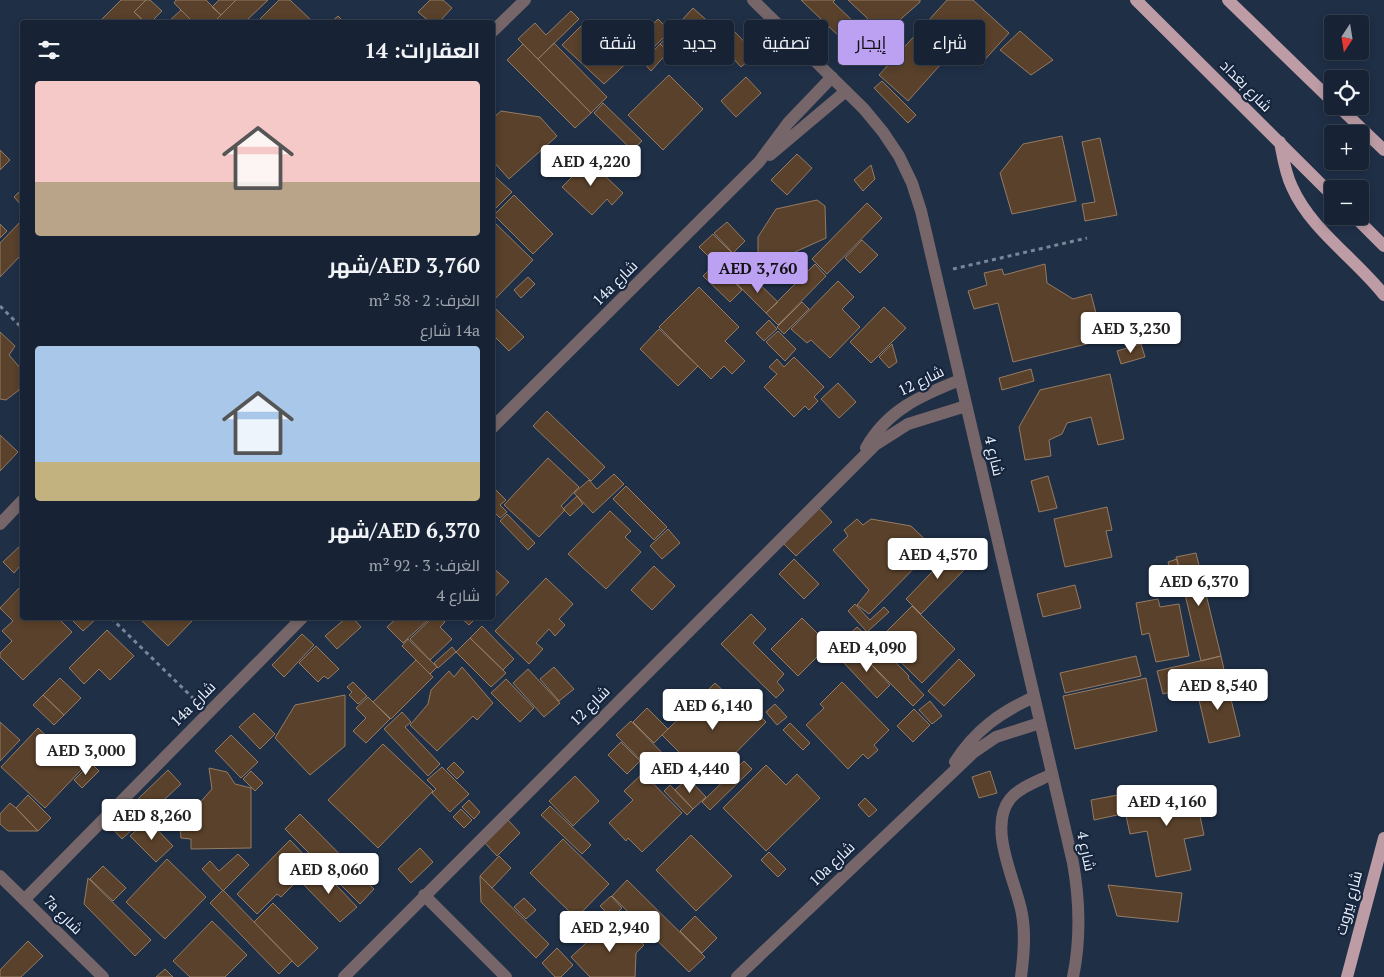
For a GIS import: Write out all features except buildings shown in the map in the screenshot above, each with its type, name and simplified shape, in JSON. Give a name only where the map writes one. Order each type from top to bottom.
[{"type":"main road","name":"شارع بغداد","points":[[1136,0],[1324,187]]},
{"type":"main road","points":[[1228,0],[1324,93]]},
{"type":"main road","points":[[1347,115],[1383,149]]},
{"type":"main road","points":[[1280,142],[1284,165],[1291,186],[1303,207],[1384,295]]},
{"type":"main road","points":[[1363,225],[1384,246]]},
{"type":"main road","name":"شارع بيروت","points":[[1347,977],[1384,838]]},
{"type":"street","points":[[495,29],[525,0]]},
{"type":"street","name":"شارع 4","points":[[753,0],[846,91],[883,132],[899,156],[912,183],[935,273],[1078,890],[1079,946],[1073,977]]},
{"type":"street","name":"14a شارع","points":[[760,162],[788,124],[832,77]]},
{"type":"street","name":"14a شارع","points":[[495,425],[760,162],[798,134],[846,91]]},
{"type":"street","name":"شارع 12","points":[[860,459],[877,431],[900,409],[927,393],[960,380]]},
{"type":"street","name":"شارع 12","points":[[344,977],[860,459],[891,434],[908,424],[966,406]]},
{"type":"street","points":[[0,524],[20,503]]},
{"type":"street","name":"14a شارع","points":[[24,900],[207,712],[300,620]]},
{"type":"street","name":"10a شارع","points":[[948,775],[964,748],[987,724],[1013,707],[1034,698]]},
{"type":"street","name":"10a شارع","points":[[737,977],[974,752],[996,737],[1040,723]]},
{"type":"street","points":[[1021,977],[1024,931],[1021,909],[1002,839],[1001,817],[1005,807],[1018,791],[1052,774]]},
{"type":"street","name":"7a شارع","points":[[0,876],[103,977]]},
{"type":"street","points":[[424,895],[506,977]]},
{"type":"path","points":[[935,273],[1087,238]]},
{"type":"path","points":[[0,306],[20,326]]},
{"type":"path","points":[[113,620],[207,712]]}]
